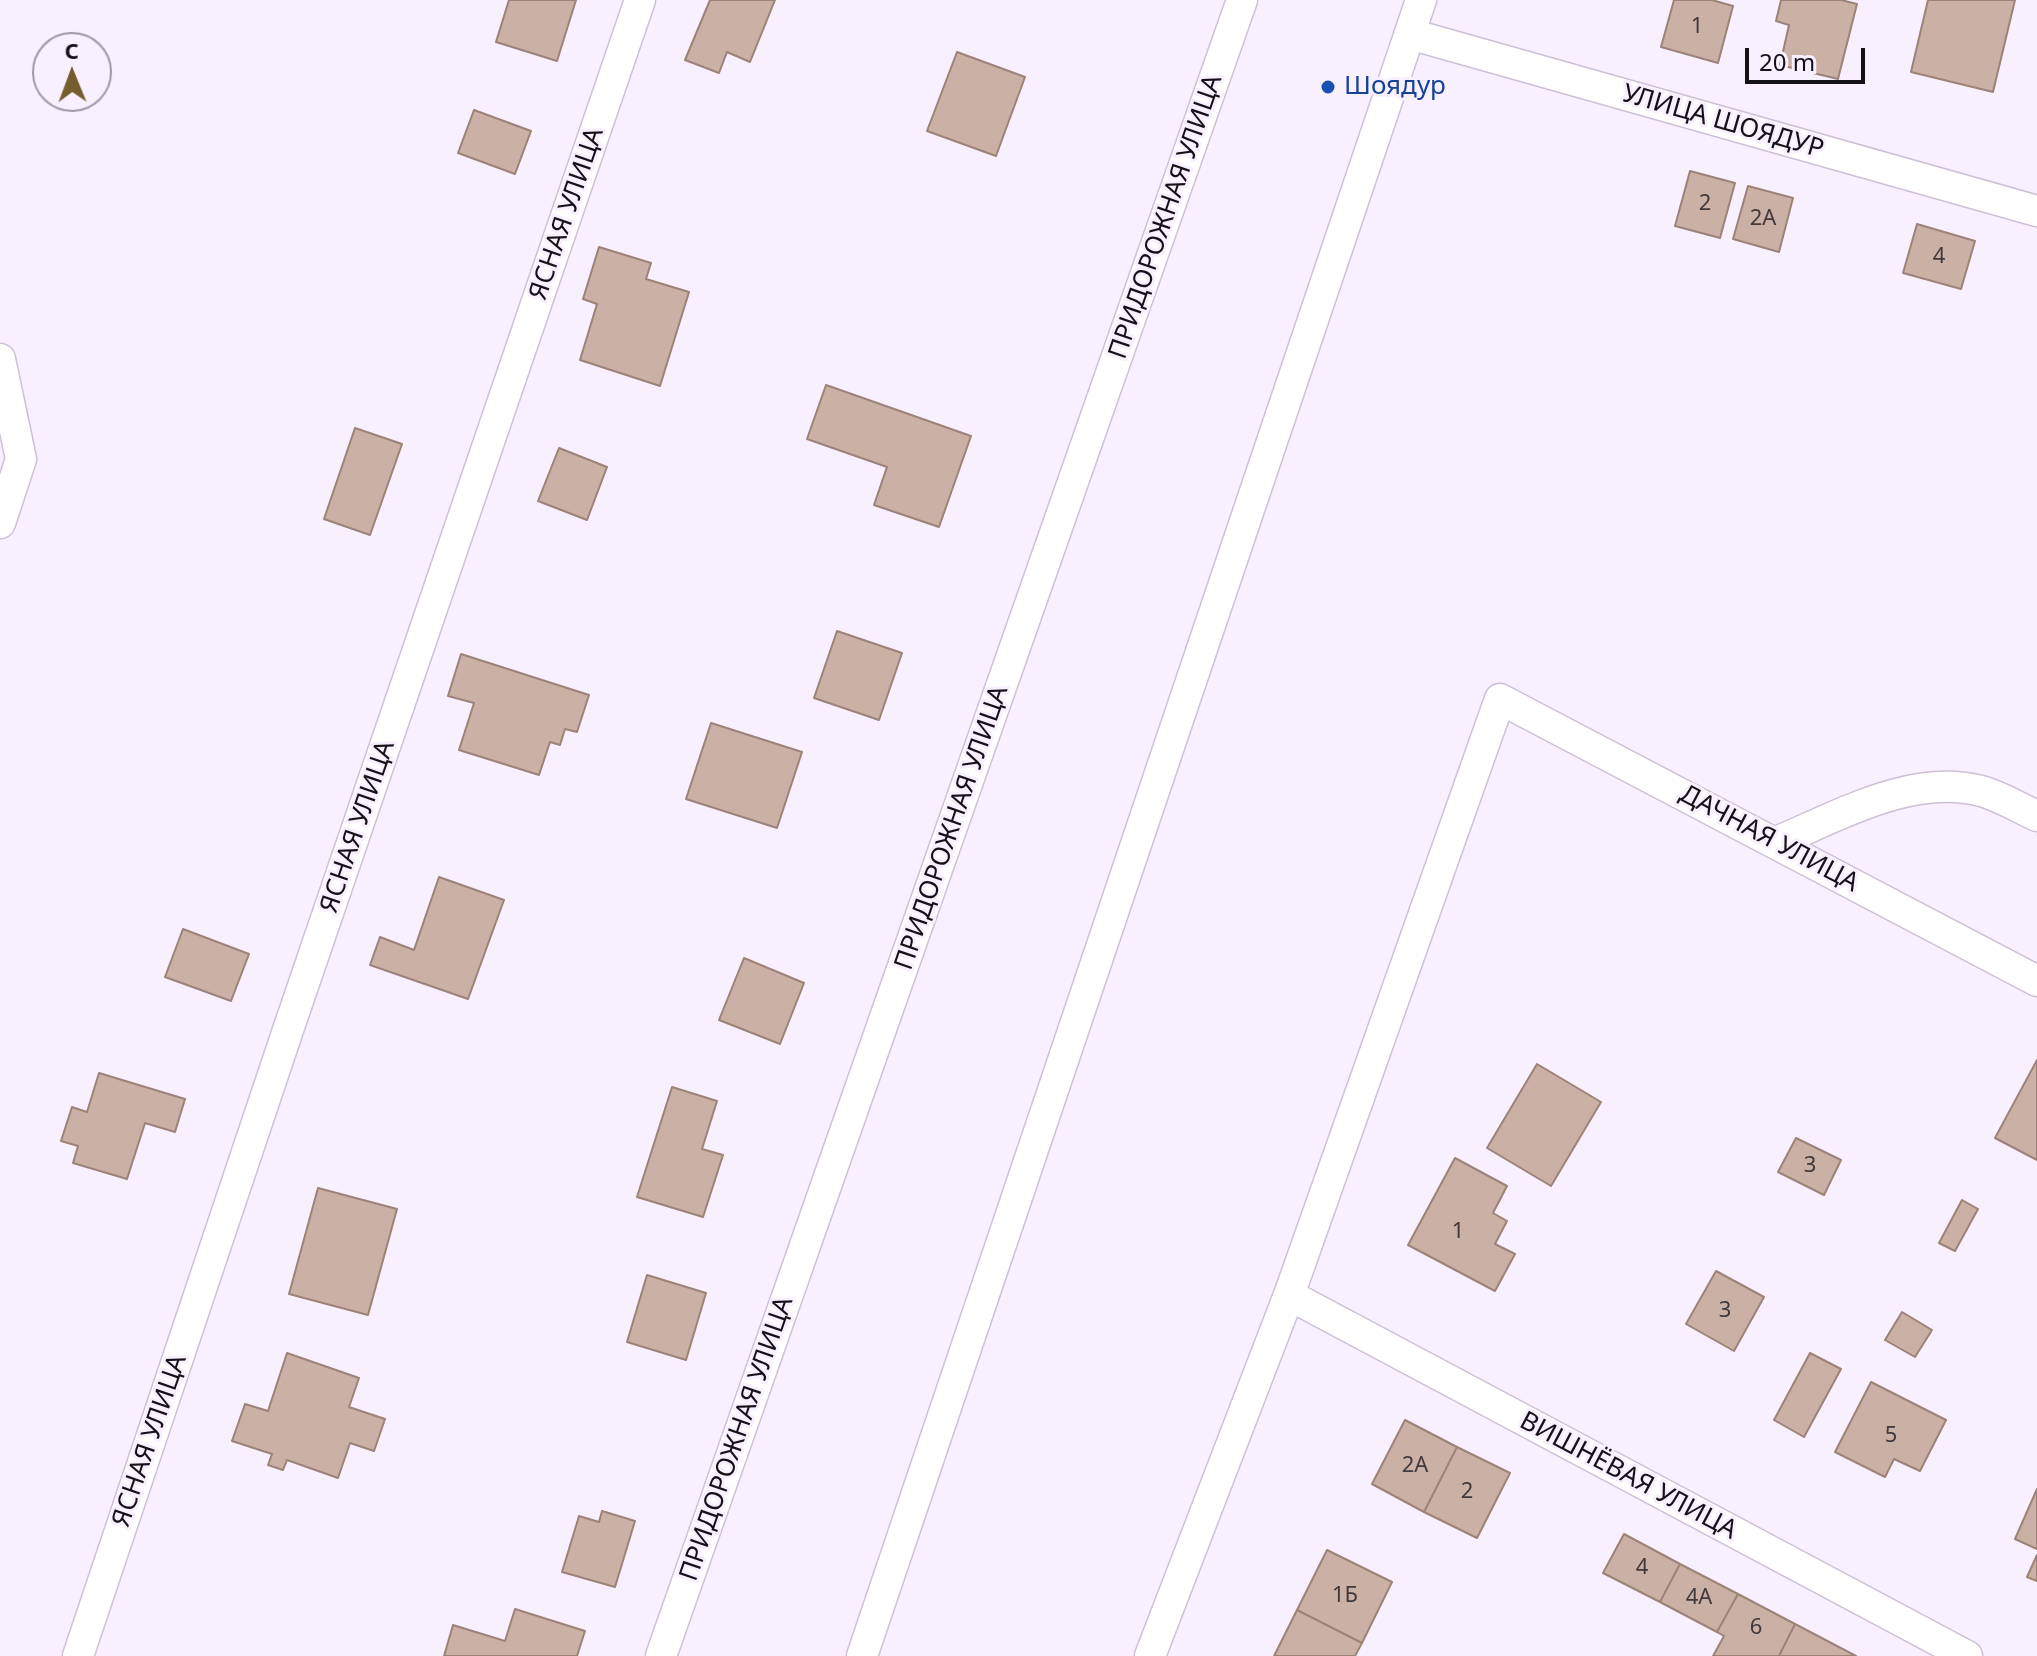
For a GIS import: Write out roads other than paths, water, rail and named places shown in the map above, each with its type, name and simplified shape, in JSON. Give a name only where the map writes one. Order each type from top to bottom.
[{"type":"street","name":"ЯСНАЯ УЛИЦА","points":[[78,1656],[640,0]]},
{"type":"street","name":"ПРИДОРОЖНАЯ УЛИЦА","points":[[661,1656],[1242,0]]},
{"type":"street","points":[[862,1656],[1421,0]]},
{"type":"street","name":"УЛИЦА ШОЯДУР","points":[[1410,34],[2037,211]]},
{"type":"street","points":[[0,359],[21,459],[0,523]]},
{"type":"street","name":"ДАЧНАЯ УЛИЦА","points":[[1289,1295],[1500,699],[2037,981]]},
{"type":"street","points":[[1776,842],[1898,792],[1930,786],[1981,791],[2037,816]]},
{"type":"street","points":[[1150,1656],[1289,1295]]},
{"type":"street","name":"ВИШНЁВАЯ УЛИЦА","points":[[1289,1295],[1967,1656]]},
{"type":"place","name":"Шоядур","points":[[1328,87]]}]
